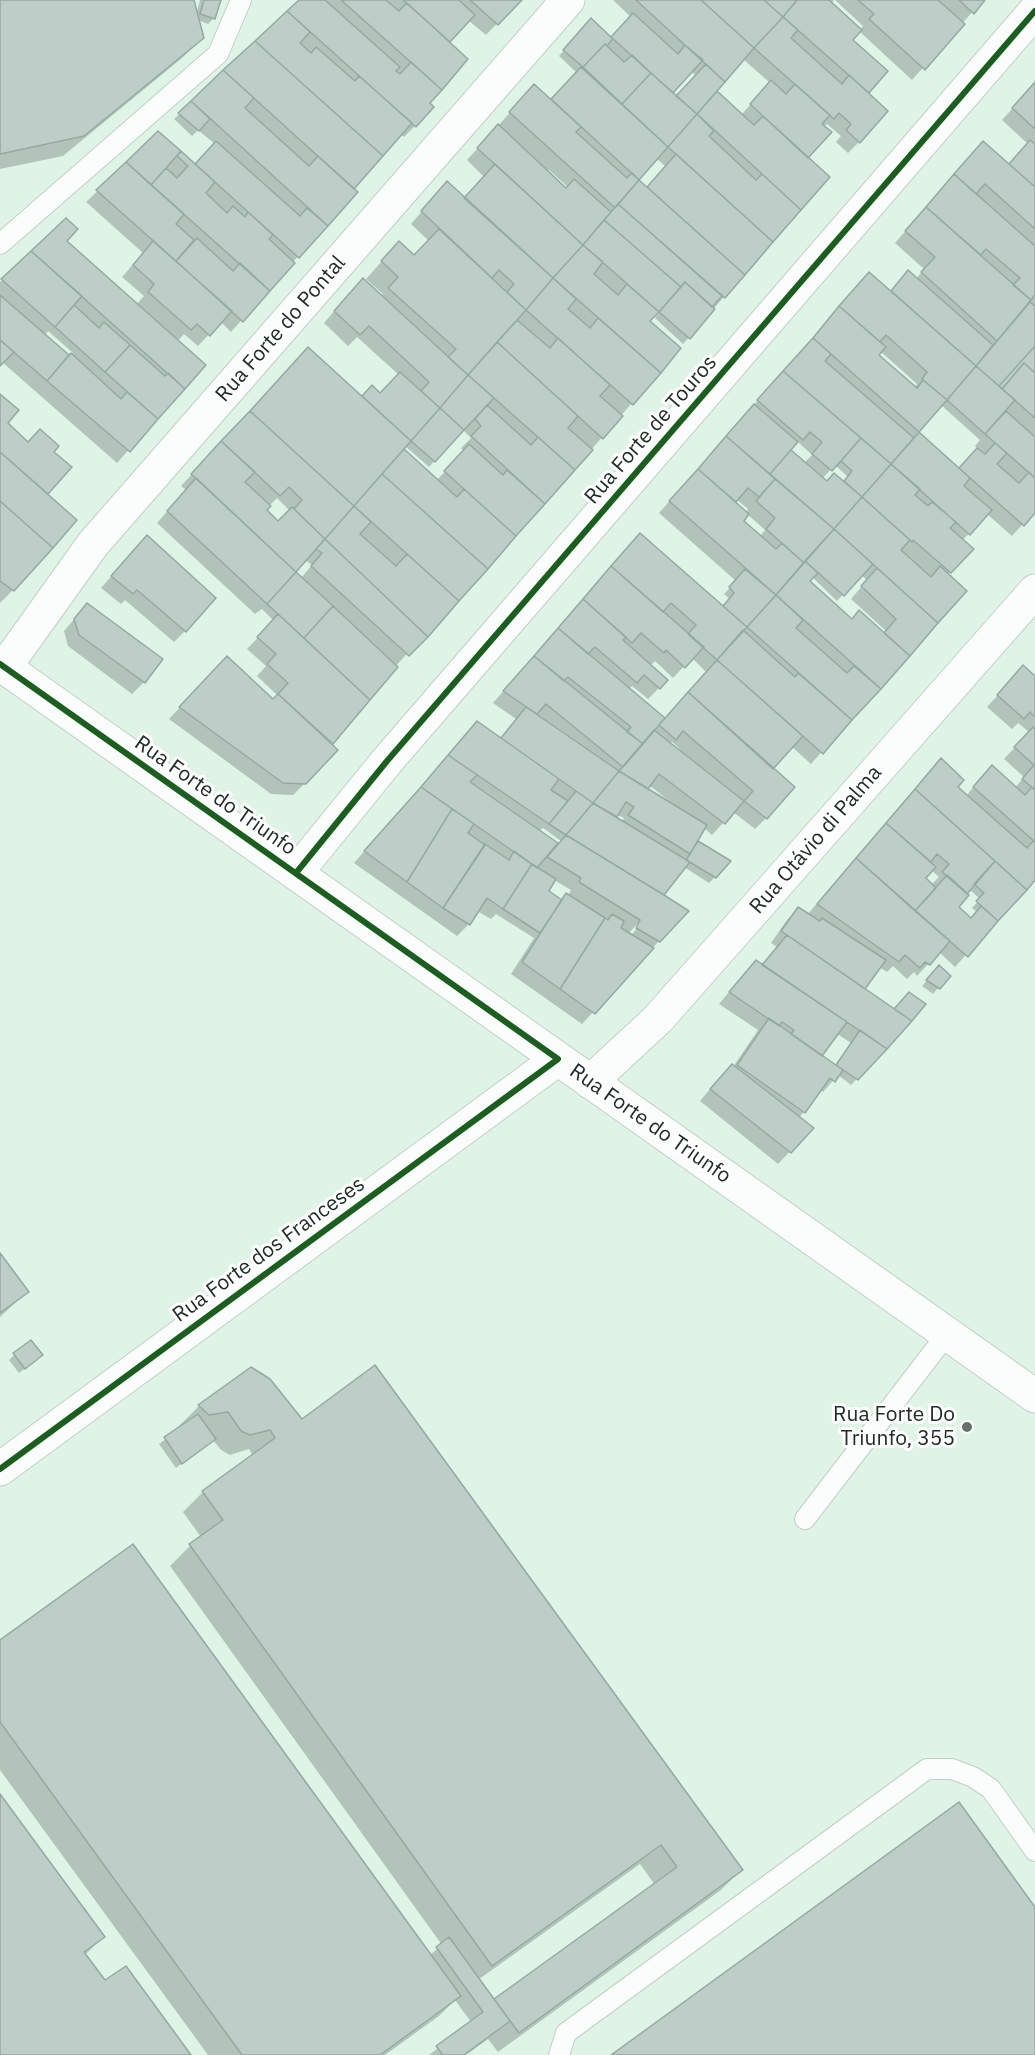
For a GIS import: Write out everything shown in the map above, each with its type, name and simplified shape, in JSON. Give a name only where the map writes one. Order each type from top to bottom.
[{"type":"street","name":"Rua Forte do Pontal","points":[[2,666],[93,544],[568,0]]},
{"type":"street","name":"Rua Forte de Touros","points":[[296,873],[387,760],[1035,11]]},
{"type":"street","name":"Rua Otávio di Palma","points":[[590,1082],[658,1019],[1035,591]]},
{"type":"street","name":"Rua Forte do Triunfo","points":[[2,666],[1035,1396]]},
{"type":"street","name":"Rua Forte dos Franceses","points":[[0,1469],[558,1059]]},
{"type":"lane","points":[[0,244],[218,54],[241,0]]},
{"type":"lane","points":[[805,1519],[947,1334]]},
{"type":"lane","points":[[559,2055],[566,2034],[927,1769],[952,1769],[973,1777],[991,1789],[1035,1851]]},
{"type":"building","points":[[0,0],[194,0],[204,38],[84,136],[0,154]]},
{"type":"building","points":[[204,0],[221,0],[215,19],[200,14]]},
{"type":"building","points":[[299,0],[325,0],[400,67],[396,71],[400,74],[411,62],[442,90],[430,103],[434,107],[416,127],[287,11]]},
{"type":"building","points":[[341,0],[386,0],[399,11],[407,3],[468,59],[442,90]]},
{"type":"building","points":[[403,0],[459,0],[475,15],[450,42]]},
{"type":"building","points":[[470,0],[522,0],[498,25]]},
{"type":"building","points":[[636,0],[701,0],[754,48],[725,82]]},
{"type":"building","points":[[701,0],[764,0],[783,17],[754,48]]},
{"type":"building","points":[[764,0],[797,0],[783,17]]},
{"type":"building","points":[[797,0],[829,0],[862,30],[853,40],[888,71],[869,93],[783,17]]},
{"type":"building","points":[[858,0],[938,0],[965,24],[925,70],[869,19],[874,14]]},
{"type":"building","points":[[959,0],[985,0],[974,14]]},
{"type":"building","points":[[287,11],[310,32],[300,43],[311,53],[316,47],[355,81],[359,76],[412,123],[383,156],[255,41]]},
{"type":"building","points":[[633,13],[678,54],[685,45],[703,60],[673,93],[611,37]]},
{"type":"building","points":[[783,17],[798,30],[791,38],[842,84],[849,75],[888,111],[860,143],[846,130],[851,124],[839,113],[834,119],[754,48]]},
{"type":"building","points":[[591,18],[613,39],[607,46],[605,44],[583,67],[563,50]]},
{"type":"building","points":[[255,41],[383,156],[354,189],[223,70]]},
{"type":"building","points":[[605,44],[624,62],[632,55],[651,73],[622,104],[583,67]]},
{"type":"building","points":[[706,64],[725,82],[697,114],[676,96]]},
{"type":"building","points":[[581,67],[668,147],[639,180],[551,99]]},
{"type":"building","points":[[223,70],[254,98],[245,108],[309,166],[318,156],[358,192],[328,226],[191,101]]},
{"type":"building","points":[[651,73],[697,114],[668,147],[622,104]]},
{"type":"building","points":[[771,80],[786,94],[795,84],[830,115],[822,124],[832,132],[808,158],[750,104]]},
{"type":"building","points":[[1035,82],[1035,129],[1012,108]]},
{"type":"building","points":[[534,84],[581,127],[576,132],[627,178],[632,173],[639,180],[615,208],[509,112]]},
{"type":"building","points":[[717,91],[754,125],[763,116],[830,177],[801,210],[697,114]]},
{"type":"building","points":[[191,101],[210,119],[199,131],[178,113]]},
{"type":"building","points":[[697,114],[714,131],[709,136],[756,180],[762,174],[801,210],[773,242],[668,147]]},
{"type":"building","points":[[498,124],[566,188],[574,179],[611,212],[583,245],[477,148]]},
{"type":"building","points":[[158,131],[181,151],[151,185],[126,162]]},
{"type":"building","points":[[1030,140],[1035,144],[1035,187],[1009,164]]},
{"type":"building","points":[[216,141],[300,216],[307,208],[328,226],[299,258],[195,164]]},
{"type":"building","points":[[983,141],[1035,187],[1035,229],[985,184],[976,194],[954,174]]},
{"type":"building","points":[[181,151],[215,182],[206,193],[227,213],[233,206],[245,217],[248,212],[273,235],[269,239],[295,263],[270,291],[151,185],[166,168],[177,178],[188,166],[177,156]]},
{"type":"building","points":[[676,154],[773,242],[745,275],[647,187]]},
{"type":"building","points":[[126,162],[184,214],[176,224],[194,240],[176,261],[96,190]]},
{"type":"building","points":[[495,164],[583,245],[553,278],[464,198]]},
{"type":"building","points":[[954,174],[1035,246],[1035,295],[1031,300],[1013,285],[1020,278],[986,249],[981,255],[926,207]]},
{"type":"building","points":[[639,180],[745,275],[725,298],[618,204]]},
{"type":"building","points":[[447,181],[553,278],[526,310],[507,292],[514,284],[499,270],[492,278],[421,211]]},
{"type":"building","points":[[618,204],[722,296],[712,307],[685,282],[681,287],[604,220]]},
{"type":"building","points":[[926,207],[1031,300],[997,341],[921,272],[935,257],[905,231]]},
{"type":"building","points":[[66,218],[78,229],[67,241],[206,365],[185,389],[31,251]]},
{"type":"building","points":[[604,220],[681,287],[659,312],[583,245]]},
{"type":"building","points":[[439,229],[526,310],[468,375],[448,357],[456,349],[388,288],[398,277],[381,261],[399,241],[414,255]]},
{"type":"building","points":[[197,238],[233,271],[240,263],[270,291],[243,322],[176,261]]},
{"type":"building","points":[[153,241],[232,311],[210,336],[197,324],[191,330],[148,292],[154,284],[133,265]]},
{"type":"building","points":[[583,245],[603,262],[594,274],[618,295],[627,284],[659,312],[650,321],[681,348],[661,373],[553,278]]},
{"type":"building","points":[[31,251],[82,296],[55,327],[1,279]]},
{"type":"building","points":[[908,270],[993,345],[976,366],[891,291]]},
{"type":"building","points":[[869,272],[976,366],[947,400],[922,379],[927,372],[886,335],[880,342],[839,306]]},
{"type":"building","points":[[363,278],[468,375],[440,408],[421,391],[429,382],[369,326],[360,335],[334,311]]},
{"type":"building","points":[[553,278],[576,299],[568,309],[590,328],[598,318],[661,373],[633,405],[526,310]]},
{"type":"building","points":[[685,282],[715,309],[690,339],[659,312]]},
{"type":"building","points":[[0,295],[69,355],[47,381],[0,340]]},
{"type":"building","points":[[1030,302],[1035,306],[1035,346],[999,386],[976,366]]},
{"type":"building","points":[[74,305],[99,328],[104,322],[130,345],[105,372],[55,327]]},
{"type":"building","points":[[839,306],[886,347],[879,355],[917,388],[923,380],[947,400],[919,432],[813,338]]},
{"type":"building","points":[[517,320],[550,348],[558,338],[610,385],[600,396],[623,416],[603,439],[497,342]]},
{"type":"building","points":[[813,338],[831,354],[825,361],[914,438],[891,464],[783,371]]},
{"type":"building","points":[[0,340],[14,352],[0,366]]},
{"type":"building","points":[[497,342],[578,416],[568,428],[593,450],[575,470],[468,375]]},
{"type":"building","points":[[130,345],[165,376],[168,373],[185,389],[158,419],[105,372]]},
{"type":"building","points":[[1035,346],[1035,373],[1024,363],[1002,389],[999,386]]},
{"type":"building","points":[[308,347],[411,441],[354,506],[250,411]]},
{"type":"building","points":[[71,353],[121,399],[127,392],[158,419],[130,452],[47,381]]},
{"type":"building","points":[[1024,363],[1035,373],[1035,418],[1002,389]]},
{"type":"building","points":[[976,366],[1015,400],[985,434],[947,400]]},
{"type":"building","points":[[783,371],[861,438],[832,471],[812,454],[822,442],[810,432],[803,440],[757,400]]},
{"type":"building","points":[[400,372],[440,408],[411,441],[362,396],[372,385],[380,393]]},
{"type":"building","points":[[468,375],[494,398],[464,430],[440,408]]},
{"type":"building","points":[[0,394],[19,410],[8,423],[28,442],[40,429],[59,446],[54,452],[72,467],[48,494],[0,452]]},
{"type":"building","points":[[754,404],[798,442],[770,474],[726,436]]},
{"type":"building","points":[[487,405],[531,445],[538,437],[575,470],[545,504],[471,436],[481,426],[475,419]]},
{"type":"building","points":[[440,408],[464,430],[435,462],[411,441]]},
{"type":"building","points":[[250,411],[354,506],[325,539],[294,509],[302,500],[289,487],[280,496],[221,441]]},
{"type":"building","points":[[1006,411],[1035,437],[1035,478],[985,434]]},
{"type":"building","points":[[919,432],[970,478],[964,486],[992,510],[970,535],[891,464]]},
{"type":"building","points":[[726,436],[775,479],[759,497],[748,488],[736,502],[698,469]]},
{"type":"building","points":[[861,438],[891,464],[862,497],[844,481],[852,471],[841,461]]},
{"type":"building","points":[[221,441],[255,472],[245,482],[271,506],[267,510],[278,521],[292,507],[325,539],[296,572],[191,474]]},
{"type":"building","points":[[995,443],[1007,453],[997,464],[1019,483],[1029,472],[1035,478],[1035,513],[1024,526],[959,468],[977,448],[985,454]]},
{"type":"building","points":[[469,444],[503,475],[507,470],[545,504],[516,536],[444,471]]},
{"type":"building","points":[[404,449],[457,497],[464,489],[516,536],[488,569],[382,474]]},
{"type":"building","points":[[791,450],[827,481],[834,473],[862,497],[834,529],[770,474]]},
{"type":"building","points":[[0,452],[77,520],[53,548],[0,501]]},
{"type":"building","points":[[891,464],[920,489],[915,495],[928,506],[932,502],[956,522],[950,528],[974,549],[951,573],[862,497]]},
{"type":"building","points":[[698,469],[749,514],[744,521],[776,549],[782,543],[804,563],[776,595],[669,501]]},
{"type":"building","points":[[382,474],[488,569],[459,601],[354,506]]},
{"type":"building","points":[[196,478],[296,572],[267,604],[167,511]]},
{"type":"building","points":[[775,479],[834,529],[804,563],[766,529],[775,518],[756,501]]},
{"type":"building","points":[[862,497],[910,540],[901,550],[931,577],[940,566],[967,591],[938,623],[834,529]]},
{"type":"building","points":[[0,501],[53,548],[14,591],[0,581]]},
{"type":"building","points":[[354,506],[371,522],[360,534],[396,566],[407,554],[459,601],[428,637],[325,539]]},
{"type":"building","points":[[834,529],[873,564],[844,596],[805,561]]},
{"type":"building","points":[[640,533],[747,627],[717,660],[688,634],[696,625],[671,603],[663,612],[611,566]]},
{"type":"building","points":[[147,535],[216,598],[186,632],[137,590],[133,594],[111,576]]},
{"type":"building","points":[[325,539],[428,637],[409,656],[311,566],[322,553],[316,549]]},
{"type":"building","points":[[805,561],[818,573],[810,581],[852,619],[859,610],[910,656],[881,689],[776,595]]},
{"type":"building","points":[[611,566],[704,647],[685,668],[666,650],[664,653],[641,633],[632,643],[583,599]]},
{"type":"building","points":[[877,568],[938,623],[910,656],[884,633],[896,619],[861,586]]},
{"type":"building","points":[[745,569],[776,595],[747,627],[723,606],[734,593],[729,587]]},
{"type":"building","points":[[296,572],[333,606],[304,638],[267,604]]},
{"type":"building","points":[[776,595],[803,620],[796,628],[847,673],[854,666],[881,689],[852,720],[747,627]]},
{"type":"building","points":[[583,599],[626,637],[623,640],[668,680],[660,689],[644,675],[637,683],[595,647],[588,654],[558,628]]},
{"type":"building","points":[[87,603],[163,659],[145,683],[79,635],[74,619]]},
{"type":"building","points":[[333,606],[398,667],[370,700],[304,638]]},
{"type":"building","points":[[278,614],[370,700],[333,744],[278,694],[288,683],[267,664],[276,654],[257,637]]},
{"type":"building","points":[[558,628],[665,718],[643,744],[627,732],[631,727],[568,677],[564,681],[534,656]]},
{"type":"building","points":[[743,630],[795,677],[798,673],[852,720],[823,754],[717,660]]},
{"type":"building","points":[[227,656],[273,699],[278,694],[338,750],[306,784],[283,783],[179,707]]},
{"type":"building","points":[[534,656],[643,744],[623,767],[546,704],[537,714],[503,691]]},
{"type":"building","points":[[717,660],[803,736],[773,769],[688,692]]},
{"type":"building","points":[[1023,665],[1035,676],[1035,717],[1030,712],[1024,719],[997,695]]},
{"type":"building","points":[[688,692],[795,787],[767,819],[744,801],[753,791],[683,731],[676,740],[659,725]]},
{"type":"building","points":[[526,707],[619,771],[593,803],[501,738]]},
{"type":"building","points":[[477,721],[559,779],[551,790],[568,801],[549,824],[448,755]]},
{"type":"building","points":[[1033,727],[1035,729],[1035,790],[1022,779],[1034,765],[1014,747]]},
{"type":"building","points":[[654,730],[744,801],[725,824],[659,774],[648,789],[619,771]]},
{"type":"building","points":[[448,755],[477,775],[470,782],[558,843],[537,868],[421,787]]},
{"type":"building","points":[[941,758],[964,780],[958,787],[1027,848],[1033,841],[1035,842],[1035,880],[1027,890],[915,789]]},
{"type":"building","points":[[992,765],[1025,795],[1032,787],[1035,790],[1035,842],[973,787]]},
{"type":"building","points":[[619,771],[707,825],[690,854],[628,815],[634,807],[626,802],[617,817],[593,803]]},
{"type":"building","points":[[421,787],[452,809],[407,882],[364,851]]},
{"type":"building","points":[[915,789],[995,861],[967,894],[942,872],[949,864],[937,854],[931,862],[886,823]]},
{"type":"building","points":[[576,791],[593,803],[566,835],[549,824]]},
{"type":"building","points":[[593,803],[690,862],[664,895],[566,835]]},
{"type":"building","points":[[452,809],[474,824],[468,833],[485,845],[443,908],[407,882]]},
{"type":"building","points":[[886,823],[936,867],[926,878],[936,888],[915,911],[856,858]]},
{"type":"building","points":[[566,835],[689,911],[660,942],[636,928],[640,920],[579,882],[581,878],[547,857]]},
{"type":"building","points":[[698,841],[731,861],[716,878],[686,860]]},
{"type":"building","points":[[485,844],[509,860],[514,851],[532,864],[503,909],[487,898],[470,925],[443,908]]},
{"type":"building","points":[[856,858],[950,941],[930,965],[925,962],[920,968],[905,955],[899,962],[817,904]]},
{"type":"building","points":[[995,861],[1027,890],[998,921],[976,901],[984,893],[974,884]]},
{"type":"building","points":[[532,864],[556,879],[549,891],[562,900],[540,933],[503,909]]},
{"type":"building","points":[[947,875],[969,895],[959,907],[971,918],[981,906],[998,921],[968,957],[915,911]]},
{"type":"building","points":[[566,893],[605,918],[560,989],[522,962]]},
{"type":"building","points":[[798,907],[820,921],[822,918],[886,960],[865,989],[781,931]]},
{"type":"building","points":[[612,914],[624,921],[621,928],[654,948],[595,1014],[560,989],[605,918],[608,920]]},
{"type":"building","points":[[787,935],[912,1021],[887,1049],[762,965]]},
{"type":"building","points":[[756,960],[847,1022],[822,1056],[791,1034],[794,1030],[782,1022],[779,1026],[729,992]]},
{"type":"building","points":[[939,965],[951,976],[940,989],[926,980]]},
{"type":"building","points":[[909,992],[926,1004],[912,1021],[894,1009]]},
{"type":"building","points":[[769,1018],[843,1070],[835,1082],[830,1078],[805,1113],[737,1065]]},
{"type":"building","points":[[860,1030],[887,1049],[858,1080],[836,1065]]},
{"type":"building","points":[[732,1064],[814,1128],[791,1153],[710,1089]]},
{"type":"building","points":[[0,1253],[29,1292],[0,1313]]},
{"type":"building","points":[[31,1340],[43,1355],[25,1369],[13,1353]]},
{"type":"building","points":[[375,1365],[743,1870],[519,2033],[494,1999],[677,1867],[661,1845],[492,1966],[189,1544],[223,1520],[202,1491],[275,1438],[270,1430],[250,1435],[241,1431],[228,1412],[209,1415],[198,1405],[251,1367],[270,1379],[302,1419]]},
{"type":"building","points":[[198,1414],[216,1439],[182,1464],[164,1437]]},
{"type":"building","points":[[133,1544],[461,1996],[380,2055],[242,2055],[0,1722],[0,1640]]},
{"type":"building","points":[[0,1794],[105,1937],[84,1952],[105,1980],[126,1966],[191,2055],[0,2055]]},
{"type":"building","points":[[959,1802],[1035,1907],[1035,2055],[611,2055]]},
{"type":"building","points":[[449,1937],[510,2021],[464,2055],[443,2055],[436,2046],[483,2012],[436,1947]]},
{"type":"cycle path","points":[[296,873],[387,761],[1035,11]]},
{"type":"cycle path","points":[[0,664],[558,1059],[0,1469]]},
{"type":"place","name":"Rua Forte Do Triunfo, 355","points":[[967,1427]]}]
